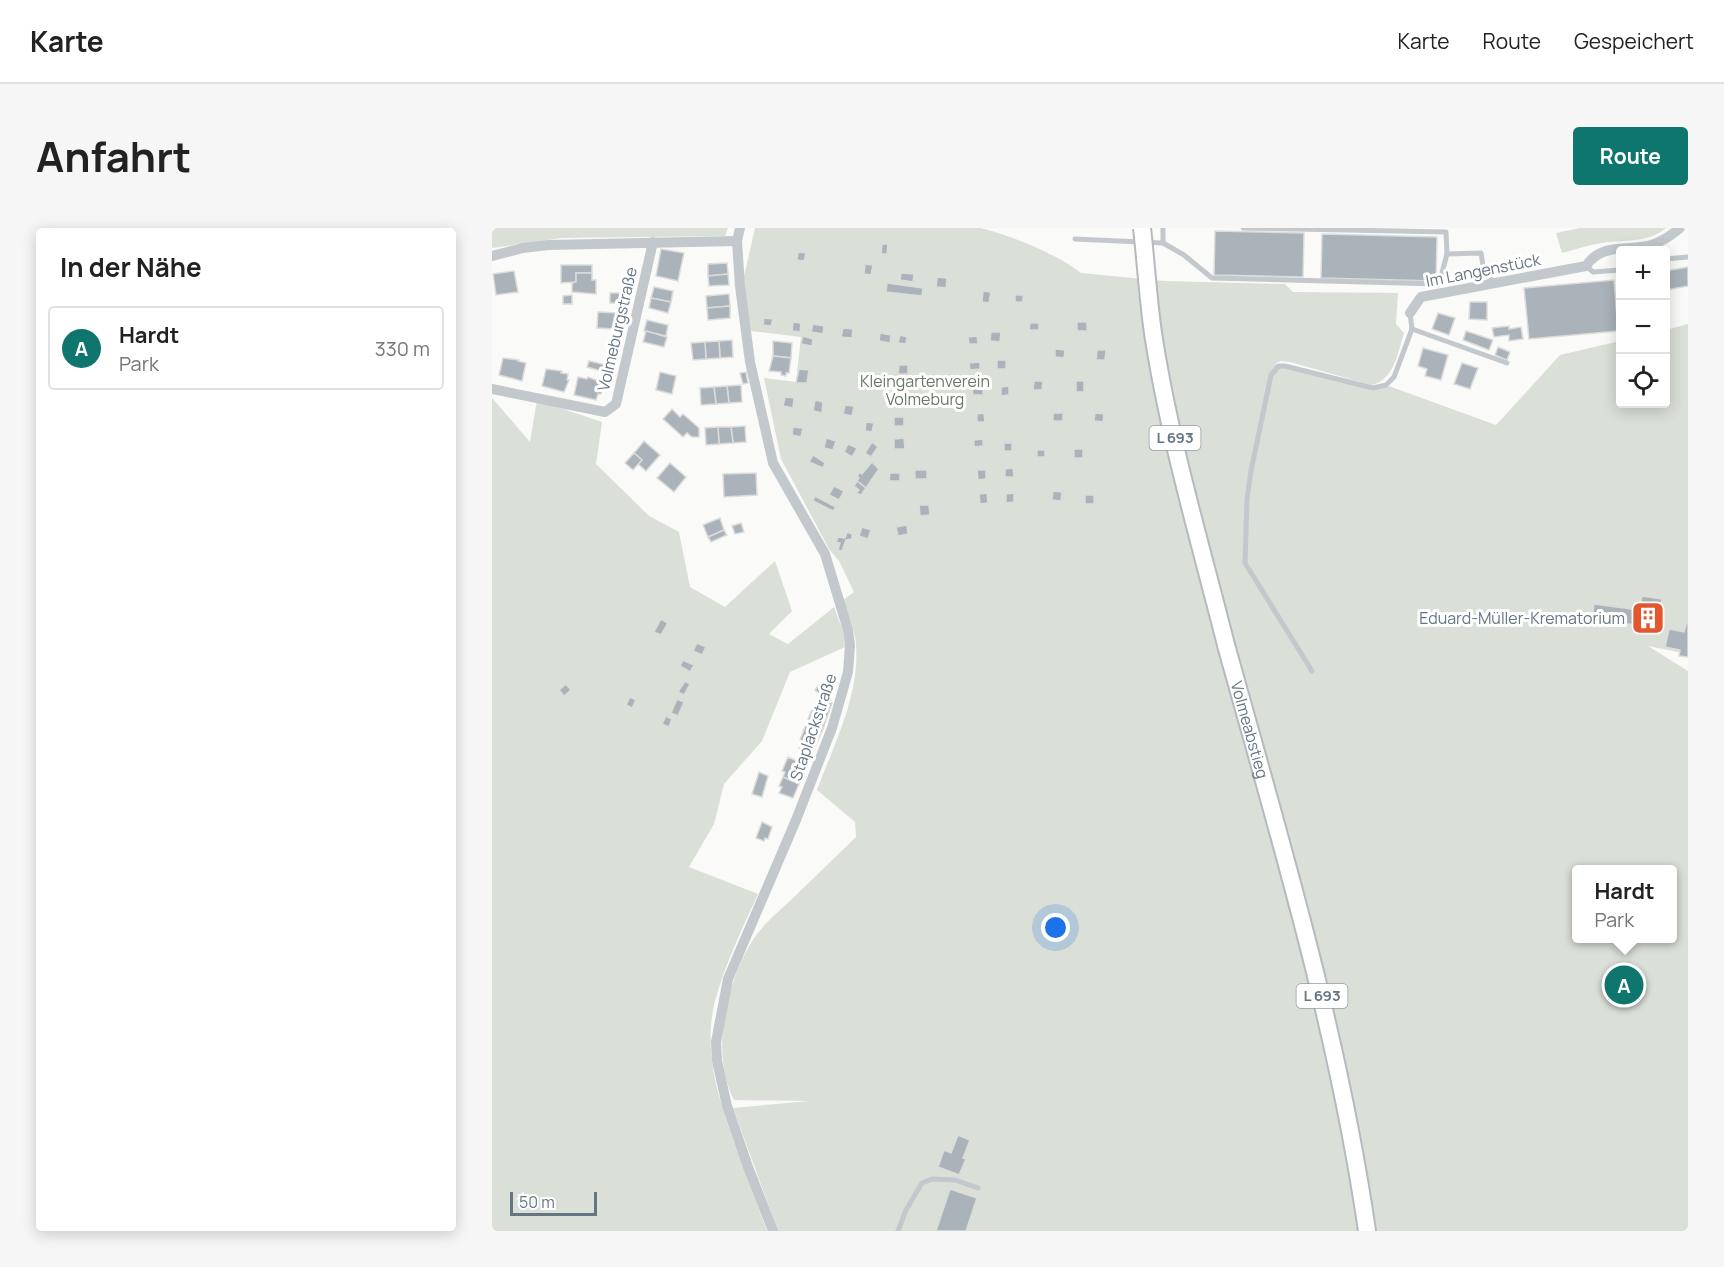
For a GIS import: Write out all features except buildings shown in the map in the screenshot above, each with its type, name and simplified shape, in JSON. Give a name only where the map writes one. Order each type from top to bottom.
[{"type":"main road","name":"Volmeabstieg","points":[[1142,228],[1154,333],[1169,412],[1226,645],[1329,1023],[1344,1094],[1366,1231]]},
{"type":"street","name":"Staplackstraße","points":[[740,228],[737,241],[740,286],[750,363],[773,463],[825,554],[848,630],[850,645],[848,672],[832,728],[728,979],[716,1042],[717,1061],[727,1106],[773,1231]]},
{"type":"street","name":"Im Langenstück","points":[[1410,313],[1421,297],[1586,266],[1592,256],[1606,250],[1653,244],[1680,228]]},
{"type":"street","name":"Volmeburgstraße","points":[[492,256],[548,245],[737,241]]},
{"type":"street","name":"Volmeburgstraße","points":[[492,389],[605,412],[616,404],[653,242]]},
{"type":"lane","points":[[1163,228],[1163,243]]},
{"type":"lane","points":[[1075,239],[1163,243],[1184,255],[1212,278],[1439,284],[1447,254],[1446,232],[1243,228]]},
{"type":"lane","points":[[1447,254],[1480,253],[1484,271],[1494,282]]},
{"type":"lane","points":[[1670,259],[1688,258]]},
{"type":"lane","name":"Im Langenstück","points":[[1586,266],[1593,272],[1616,271]]},
{"type":"lane","name":"Im Langenstück","points":[[1312,671],[1245,563],[1247,499],[1271,375],[1279,366],[1285,366],[1373,388],[1386,385],[1394,377],[1412,329],[1410,313]]},
{"type":"lane","points":[[1412,329],[1507,363]]},
{"type":"lane","points":[[898,1231],[906,1210],[922,1183],[932,1179],[955,1180],[978,1188]]},
{"type":"green space","points":[[492,228],[728,228],[725,236],[562,238],[492,248]]},
{"type":"green space","name":"Kleingartenverein Volmeburg","points":[[755,228],[980,228],[1033,246],[1081,273],[1164,281],[1285,284],[1293,292],[1398,293],[1396,324],[1404,333],[1394,365],[1385,378],[1379,382],[1371,385],[1290,362],[1276,363],[1279,366],[1373,388],[1386,385],[1496,425],[1560,355],[1616,342],[1616,408],[1670,408],[1670,329],[1688,324],[1688,654],[1648,646],[1688,671],[1688,1231],[778,1231],[733,1108],[809,1101],[734,1100],[723,1060],[722,1037],[725,1015],[737,971],[757,934],[856,837],[855,822],[817,790],[838,737],[854,682],[856,644],[853,627],[843,600],[854,592],[781,459],[764,378],[796,382],[801,337],[751,331],[743,281]]},
{"type":"green space","points":[[1580,228],[1666,228],[1646,238],[1602,243],[1562,253],[1556,233]]},
{"type":"green space","points":[[492,398],[530,442],[537,400],[602,422],[596,464],[649,516],[679,532],[690,587],[725,607],[775,561],[792,611],[769,634],[788,644],[834,607],[843,631],[845,647],[790,672],[762,741],[724,784],[714,824],[689,867],[758,894],[719,987],[715,1001],[711,1040],[719,1097],[767,1231],[492,1231]]},
{"type":"place","name":"Eduard-Müller-Krematorium","points":[[1648,618]]},
{"type":"place","name":"Hardt","points":[[1624,985]]}]
